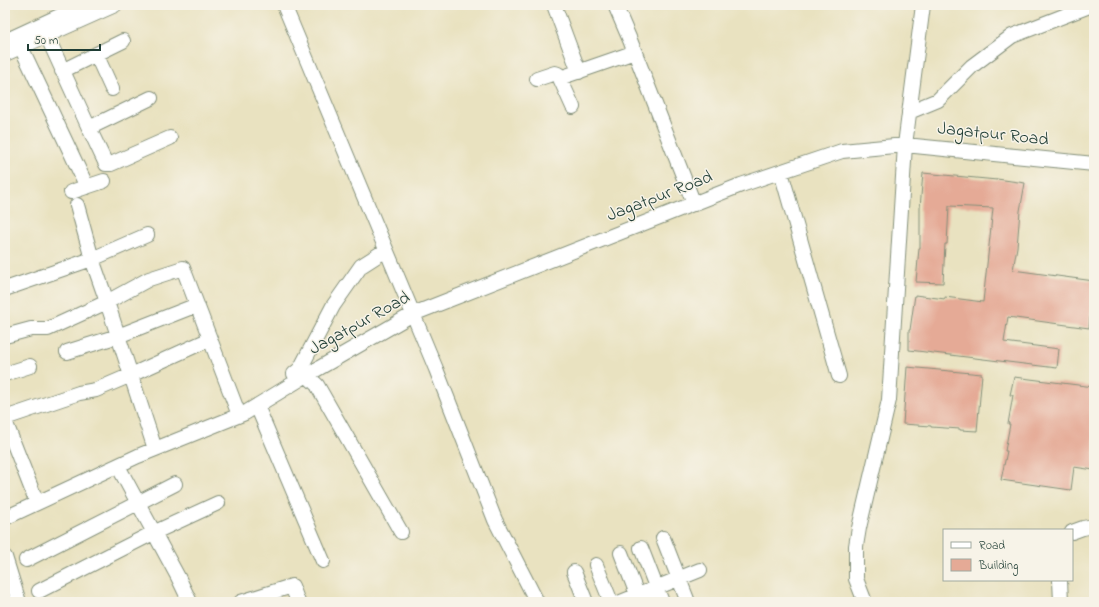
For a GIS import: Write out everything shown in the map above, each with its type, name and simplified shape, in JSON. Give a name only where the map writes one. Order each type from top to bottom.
[{"type":"street","points":[[5,41],[83,5]]},
{"type":"street","points":[[5,54],[115,5]]},
{"type":"street","points":[[284,5],[436,369],[495,520],[537,602]]},
{"type":"street","points":[[554,5],[579,72]]},
{"type":"street","points":[[615,5],[635,52],[694,204]]},
{"type":"street","points":[[865,602],[856,579],[856,546],[889,400],[905,145],[923,5]]},
{"type":"street","points":[[909,112],[938,100],[972,66],[1012,36],[1092,5]]},
{"type":"street","points":[[47,36],[88,128],[106,164],[111,164],[170,138]]},
{"type":"street","points":[[62,71],[123,41]]},
{"type":"street","points":[[21,47],[87,187]]},
{"type":"street","points":[[560,78],[635,52]]},
{"type":"street","points":[[96,54],[112,89]]},
{"type":"street","points":[[537,79],[555,73],[558,74],[572,107]]},
{"type":"street","points":[[88,128],[152,98]]},
{"type":"street","name":"Jagatpur Road","points":[[5,518],[118,466],[257,406],[270,398],[303,372],[413,314],[741,185],[842,151],[905,145],[1094,164]]},
{"type":"street","points":[[781,172],[839,376]]},
{"type":"street","points":[[104,181],[87,187],[74,198],[92,259],[155,450]]},
{"type":"street","points":[[5,289],[92,259],[147,236]]},
{"type":"street","name":"Jagatpur Road","points":[[303,372],[333,306],[361,266],[386,250]]},
{"type":"street","points":[[5,336],[31,329],[48,329],[107,302],[149,278],[183,268],[239,415]]},
{"type":"street","points":[[67,352],[118,336],[197,305]]},
{"type":"street","points":[[5,418],[79,393],[96,390],[210,339]]},
{"type":"street","points":[[5,374],[30,366]]},
{"type":"street","points":[[303,372],[317,385],[402,532]]},
{"type":"street","points":[[257,406],[322,561]]},
{"type":"street","points":[[5,421],[37,503]]},
{"type":"street","points":[[118,466],[190,602]]},
{"type":"street","points":[[26,560],[175,484]]},
{"type":"street","points":[[39,592],[153,533],[218,502]]},
{"type":"street","points":[[1073,532],[1094,526]]},
{"type":"street","points":[[662,538],[688,602]]},
{"type":"street","points":[[641,548],[662,602]]},
{"type":"street","points":[[621,553],[638,599]]},
{"type":"street","points":[[5,558],[19,602]]},
{"type":"street","points":[[596,565],[611,602]]},
{"type":"street","points":[[620,602],[638,599],[656,588],[700,570]]},
{"type":"street","points":[[574,572],[586,602]]},
{"type":"street","points":[[1060,581],[1061,602]]},
{"type":"street","points":[[241,602],[292,586],[298,602]]},
{"type":"building","points":[[923,173],[997,179],[1025,183],[1013,270],[1094,281],[1089,328],[1008,317],[1004,342],[1059,349],[1057,368],[909,350],[909,330],[915,295],[983,302],[993,208],[949,206],[943,283],[916,282],[920,248],[920,208]]},
{"type":"building","points":[[907,367],[982,374],[977,431],[903,424]]},
{"type":"building","points":[[1014,377],[1094,387],[1094,470],[1074,467],[1071,490],[1001,480],[1007,451],[1005,451],[1013,395],[1010,395]]}]
